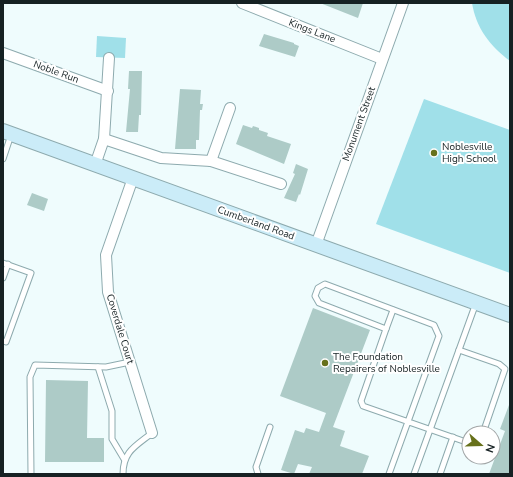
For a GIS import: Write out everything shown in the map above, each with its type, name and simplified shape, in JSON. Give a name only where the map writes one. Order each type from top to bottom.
[{"type":"street","name":"Kings Lane","points":[[242,3],[382,59]]},
{"type":"street","name":"Monument Street","points":[[316,245],[403,3]]},
{"type":"street","name":"Noble Run","points":[[3,53],[108,91]]},
{"type":"street","points":[[95,164],[104,139],[109,58]]},
{"type":"street","points":[[211,161],[230,108]]},
{"type":"street","name":"Cumberland Road","points":[[7,133],[510,314]]},
{"type":"street","points":[[104,139],[161,158],[211,161],[281,184]]},
{"type":"street","name":"Coverdale Court","points":[[133,178],[106,255],[108,292],[152,433]]},
{"type":"lane","points":[[3,159],[7,133]]},
{"type":"lane","points":[[3,278],[5,264],[31,273],[6,342],[3,341]]},
{"type":"lane","points":[[386,329],[319,303],[315,296],[318,288],[324,284],[434,325],[439,336],[389,474]]},
{"type":"lane","points":[[414,474],[476,302]]},
{"type":"lane","points":[[393,310],[361,401],[363,406],[461,440]]},
{"type":"lane","points":[[459,350],[499,364],[505,369],[486,425]]},
{"type":"lane","points":[[31,474],[30,377],[35,365],[106,367],[130,362]]},
{"type":"lane","points":[[98,366],[112,412],[112,439],[124,459]]},
{"type":"lane","points":[[258,474],[256,467],[270,427]]},
{"type":"lane","points":[[123,474],[124,459],[131,449],[152,433]]},
{"type":"lane","points":[[440,474],[453,437]]},
{"type":"shaded area","points":[[472,3],[510,3],[510,61],[490,43],[485,36],[477,20]]},
{"type":"shaded area","points":[[97,36],[126,38],[125,58],[96,57]]},
{"type":"shaded area","points":[[424,99],[510,130],[510,273],[376,224]]},
{"type":"building","points":[[320,3],[363,3],[358,18]]},
{"type":"building","points":[[264,34],[294,43],[299,46],[295,57],[259,46]]},
{"type":"building","points":[[129,71],[142,71],[141,115],[139,115],[138,132],[126,132],[130,89],[128,89]]},
{"type":"building","points":[[180,89],[201,90],[200,104],[203,104],[202,110],[200,110],[199,140],[196,140],[196,149],[175,149]]},
{"type":"building","points":[[243,125],[252,128],[253,126],[259,128],[259,130],[268,133],[267,136],[291,144],[284,164],[236,144]]},
{"type":"building","points":[[296,164],[308,169],[300,195],[299,194],[296,202],[284,198],[295,174],[293,173]]},
{"type":"building","points":[[32,193],[48,199],[44,211],[27,205]]},
{"type":"building","name":"The Foundation Repairers of Noblesville","points":[[313,308],[370,330],[333,427],[345,431],[340,446],[369,456],[362,474],[309,474],[312,467],[298,464],[294,474],[281,470],[295,430],[304,433],[306,428],[319,432],[326,413],[280,396]]},
{"type":"building","points":[[46,380],[88,381],[87,438],[104,438],[104,462],[45,462]]},
{"type":"building","points":[[509,405],[510,474],[489,474],[492,465],[501,465],[501,442],[505,431],[501,429]]},
{"type":"place","name":"Noblesville High School","points":[[434,153]]},
{"type":"place","name":"The Foundation Repairers of Noblesville","points":[[325,363]]}]
